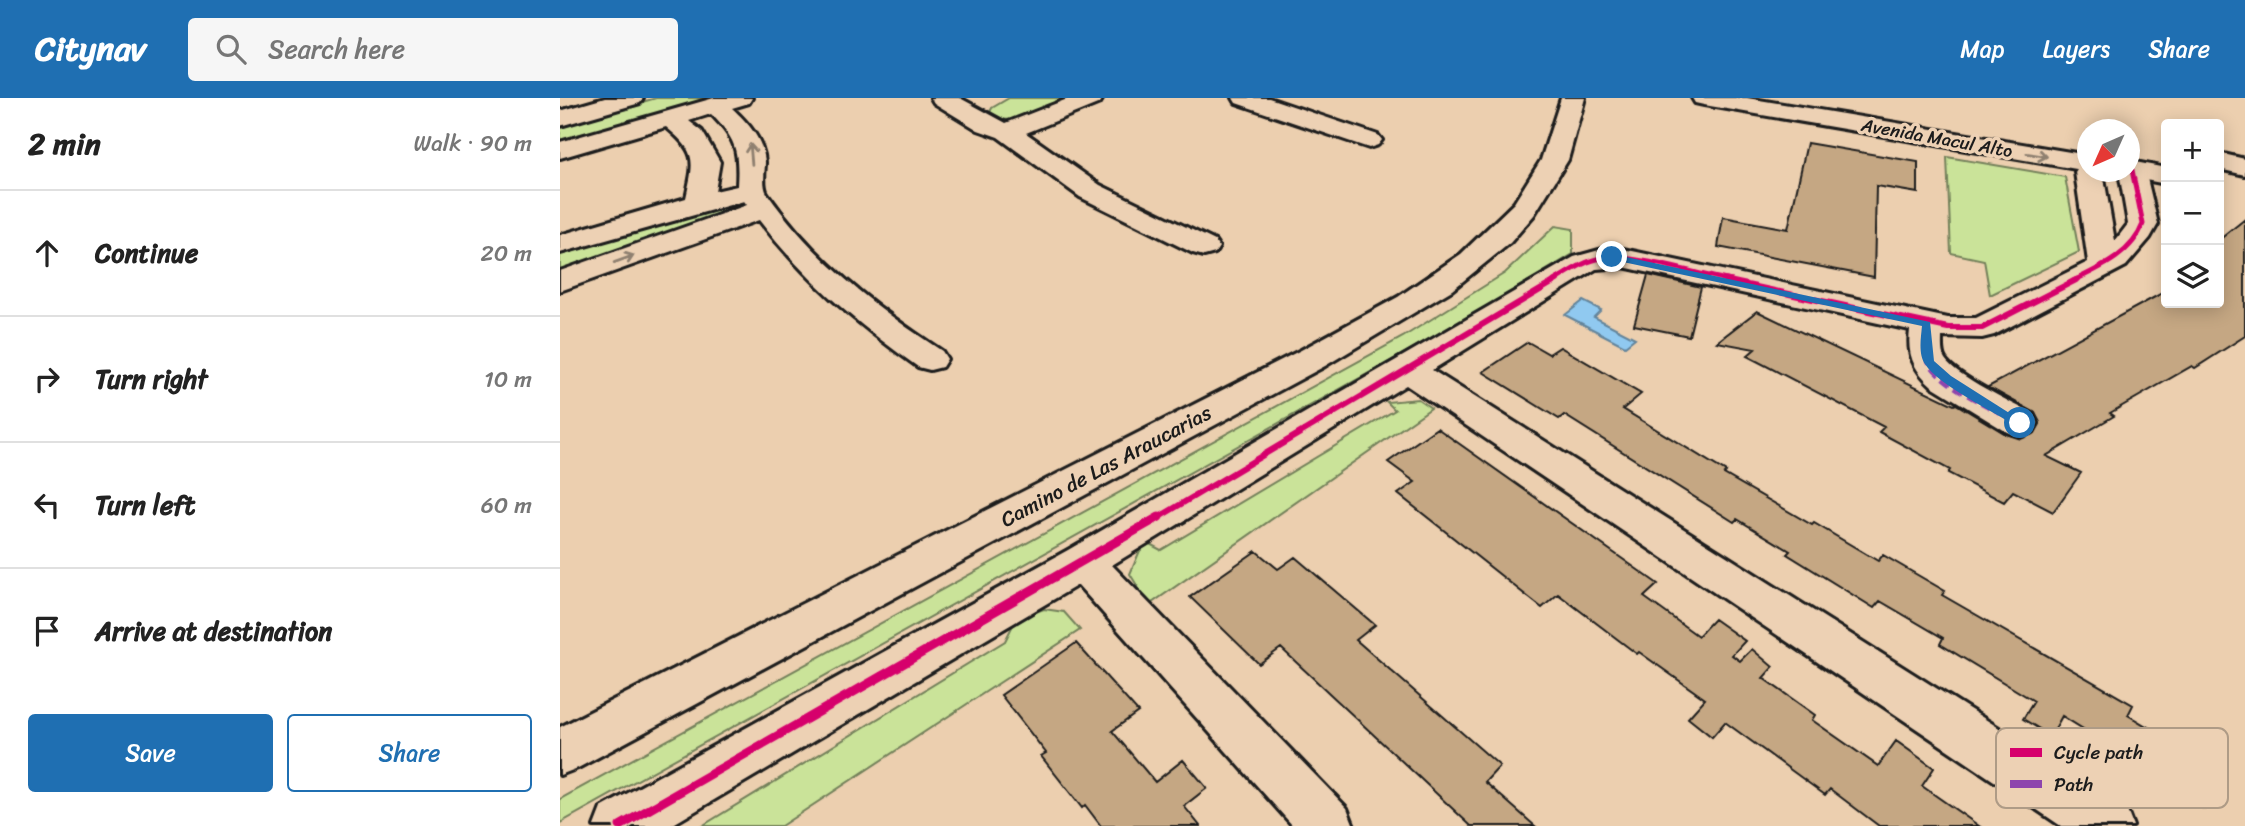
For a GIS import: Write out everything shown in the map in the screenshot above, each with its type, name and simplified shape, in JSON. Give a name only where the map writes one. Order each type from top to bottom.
[{"type":"street","points":[[560,119],[631,98]]},
{"type":"street","points":[[560,149],[740,98]]},
{"type":"street","points":[[943,98],[983,109],[987,125],[1007,132],[1090,191],[1204,247]]},
{"type":"street","points":[[1007,132],[1091,98]]},
{"type":"street","points":[[1245,98],[1369,140]]},
{"type":"street","name":"Camino de Las Araucarias","points":[[560,752],[1312,358],[1431,289],[1489,244],[1534,196],[1557,155],[1573,98]]},
{"type":"street","name":"Avenida Macul Alto","points":[[1704,98],[2077,161]]},
{"type":"street","name":"Avenida Macul Alto","points":[[1826,98],[2060,134]]},
{"type":"street","points":[[715,105],[742,130],[749,141],[758,200],[823,277],[869,316],[930,359]]},
{"type":"street","points":[[670,118],[693,136],[707,162],[699,203]]},
{"type":"street","points":[[2140,158],[2161,152]]},
{"type":"street","points":[[2224,162],[2245,167]]},
{"type":"street","points":[[2140,165],[2161,174]]},
{"type":"street","points":[[2090,182],[2104,264]]},
{"type":"street","points":[[620,826],[1083,562],[1585,263],[1603,258],[1635,260],[1927,324],[1961,330],[1982,328],[2123,253],[2140,232],[2143,217],[2136,182]]},
{"type":"street","points":[[2224,188],[2245,192]]},
{"type":"street","points":[[560,244],[699,203],[758,200]]},
{"type":"street","points":[[560,282],[758,200]]},
{"type":"street","points":[[2094,207],[2123,217],[2143,217]]},
{"type":"street","points":[[1927,324],[1926,354],[1929,363],[1947,379],[2020,423]]},
{"type":"street","points":[[1408,370],[1996,754]]},
{"type":"street","points":[[1083,562],[1328,826]]},
{"type":"street","points":[[2079,808],[2107,826]]},
{"type":"green space","points":[[656,98],[716,98],[560,142],[560,126]]},
{"type":"green space","points":[[1009,98],[1078,98],[1034,116],[1011,120],[988,116],[992,108]]},
{"type":"green space","points":[[1947,157],[2065,177],[2079,252],[1990,295],[1984,260],[1951,253]]},
{"type":"green space","points":[[738,201],[745,209],[560,274],[560,253]]},
{"type":"green space","points":[[1555,226],[1573,229],[1573,254],[1473,315],[560,823],[560,799],[1403,337],[1505,273]]},
{"type":"green space","points":[[1418,399],[1431,408],[1149,605],[1130,574],[1144,541],[1161,550],[1395,410],[1387,402]]},
{"type":"green space","points":[[1044,609],[1064,612],[1080,630],[781,826],[702,826],[1005,641],[1016,619]]},
{"type":"water","points":[[1583,301],[1601,310],[1594,317],[1635,338],[1625,346],[1565,315]]},
{"type":"building","points":[[1807,143],[1918,162],[1918,193],[1876,186],[1874,277],[1718,247],[1723,217],[1788,229]]},
{"type":"building","points":[[2245,219],[2245,336],[2195,368],[2192,366],[2110,413],[2114,416],[2046,456],[2081,473],[2053,512],[2013,491],[2004,502],[1879,432],[1884,427],[1747,356],[1755,349],[1717,342],[1757,311],[1956,404],[2006,434],[2021,439],[2035,433],[2040,424],[2035,413],[1988,387],[2161,294],[2161,308],[2224,308],[2224,236]]},
{"type":"building","points":[[1648,275],[1701,287],[1689,336],[1634,325]]},
{"type":"building","points":[[1528,342],[1549,354],[1560,347],[1641,394],[1623,409],[1726,472],[1724,474],[1812,525],[1814,523],[1878,561],[1883,555],[1945,591],[1942,595],[2133,705],[2128,715],[2150,728],[2081,728],[2062,716],[2055,728],[2038,728],[2023,719],[2034,701],[1940,644],[1943,638],[1880,601],[1874,608],[1787,554],[1790,551],[1737,519],[1734,522],[1564,415],[1559,419],[1483,372]]},
{"type":"building","points":[[1437,428],[1658,584],[1644,597],[1698,636],[1714,619],[1745,641],[1732,655],[1740,661],[1752,649],[1773,667],[1763,678],[1815,715],[1812,720],[1878,766],[1896,741],[1934,768],[1922,786],[1979,826],[1879,826],[1830,789],[1825,795],[1725,722],[1712,737],[1688,718],[1705,699],[1639,652],[1637,654],[1558,594],[1542,608],[1398,494],[1415,482],[1388,462]]},
{"type":"building","points":[[1256,551],[1278,569],[1295,557],[1375,625],[1356,640],[1500,766],[1485,782],[1535,826],[1471,826],[1281,648],[1259,664],[1190,597]]},
{"type":"building","points":[[1076,643],[1138,712],[1112,731],[1155,782],[1183,760],[1207,788],[1184,806],[1200,826],[1101,826],[1085,805],[1082,808],[1041,756],[1046,753],[1001,695]]},
{"type":"marked path","points":[[1927,324],[1926,353],[1935,369],[1956,386],[2020,423]]},
{"type":"cycle path","points":[[620,826],[1083,562],[1585,263],[1603,258],[1623,258],[1948,328],[1982,328],[2115,260],[2140,232],[2143,224],[2134,182]]},
{"type":"route","points":[[1612,257],[1927,324],[1926,354],[1929,363],[1947,379],[2020,423]]}]
